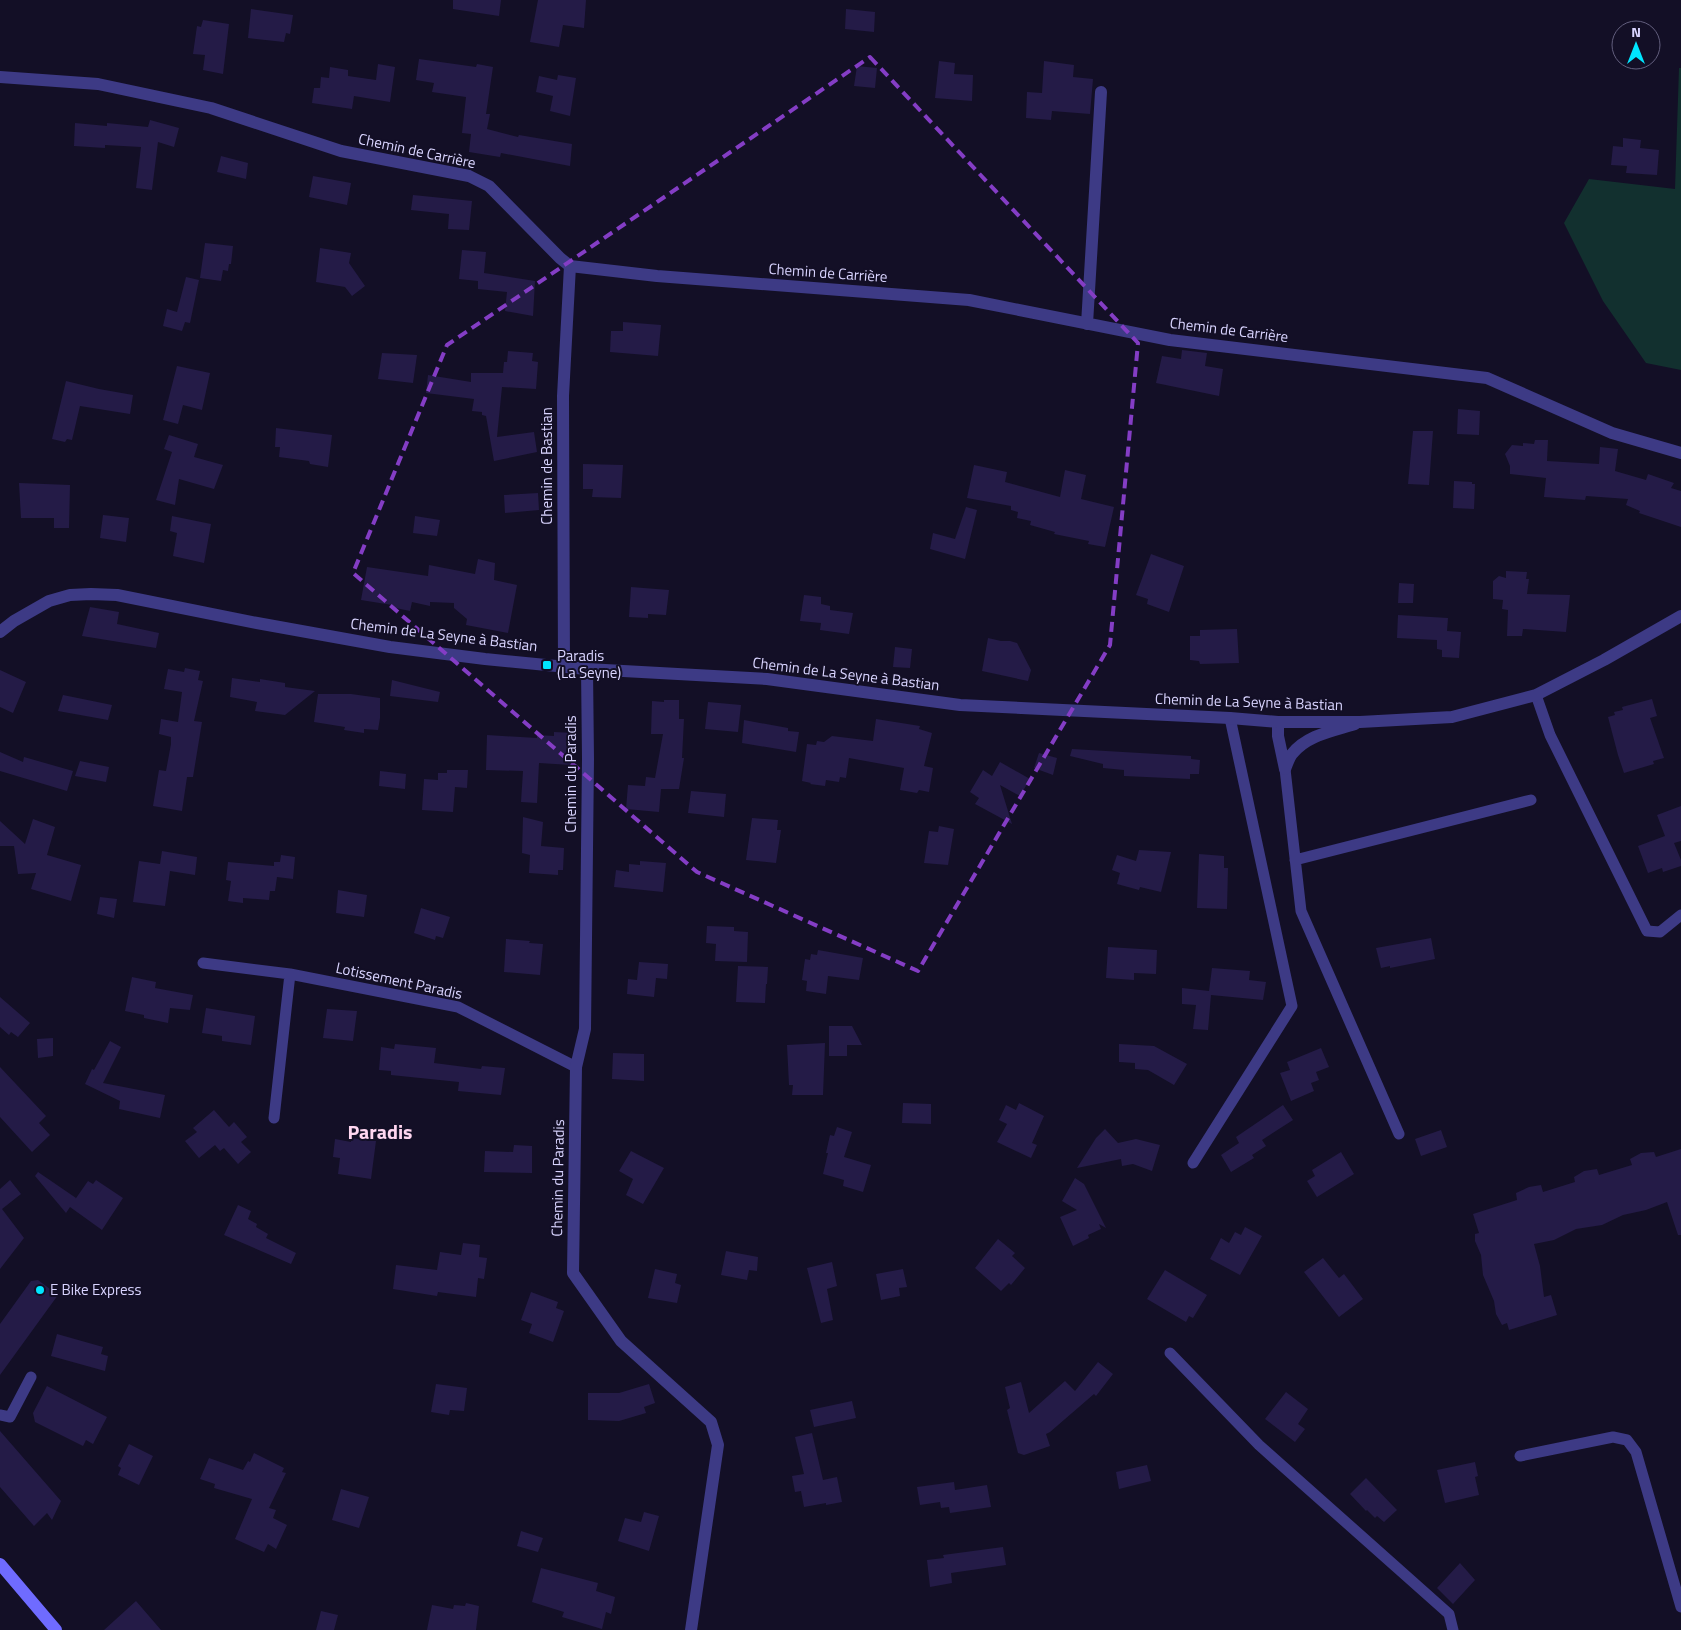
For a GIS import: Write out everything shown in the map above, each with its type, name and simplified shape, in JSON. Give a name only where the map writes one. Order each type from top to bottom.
[{"type":"main road","points":[[0,1564],[56,1630]]},
{"type":"street","name":"Chemin de Carrière","points":[[0,77],[98,84],[194,104],[341,151],[468,176],[490,186],[570,266],[657,276],[969,300],[1170,340],[1487,378],[1612,433],[1681,453]]},
{"type":"street","points":[[1087,324],[1101,92]]},
{"type":"street","name":"Chemin de Bastian","points":[[564,667],[563,396],[570,266]]},
{"type":"street","name":"Chemin de La Seyne à Bastian","points":[[0,632],[14,621],[49,601],[70,595],[117,595],[390,647],[485,659],[587,669],[767,679],[960,705],[1278,722],[1360,722],[1452,717],[1536,695],[1604,660],[1680,617]]},
{"type":"street","name":"Chemin du Paradis","points":[[587,669],[585,1029],[576,1067],[573,1273],[621,1341],[711,1422],[718,1445],[691,1630]]},
{"type":"street","points":[[1278,722],[1278,736],[1285,769]]},
{"type":"street","points":[[1285,769],[1291,755],[1314,736],[1360,722]]},
{"type":"lane","points":[[1536,695],[1550,735],[1646,931],[1660,932],[1681,916]]},
{"type":"lane","points":[[1193,1163],[1292,1006],[1230,718]]},
{"type":"lane","points":[[1285,769],[1301,912],[1399,1134]]},
{"type":"lane","points":[[1295,860],[1531,800]]},
{"type":"lane","name":"Lotissement Paradis","points":[[203,963],[290,974],[458,1007],[576,1067]]},
{"type":"lane","points":[[274,1118],[290,974]]},
{"type":"lane","points":[[1170,1353],[1259,1445],[1449,1614],[1453,1630]]},
{"type":"lane","points":[[0,1415],[10,1417],[31,1377]]},
{"type":"lane","points":[[1520,1456],[1612,1437],[1627,1440],[1636,1452],[1681,1607]]},
{"type":"highlighted area","points":[[870,57],[1138,343],[1110,645],[918,971],[697,872],[353,573],[447,345]]},
{"type":"green space","points":[[1679,68],[1681,68],[1681,370],[1646,363],[1603,301],[1564,223],[1589,179],[1675,189]]},
{"type":"building","points":[[453,0],[501,0],[499,16],[453,9]]},
{"type":"building","points":[[538,0],[586,0],[584,28],[563,25],[559,47],[530,42]]},
{"type":"building","points":[[251,9],[293,15],[290,34],[286,33],[284,42],[248,38]]},
{"type":"building","points":[[846,9],[875,12],[874,32],[845,29]]},
{"type":"building","points":[[203,20],[229,24],[223,74],[203,70],[205,55],[193,54],[197,26],[201,27]]},
{"type":"building","points":[[419,59],[476,67],[477,64],[493,67],[486,114],[490,114],[487,129],[518,137],[519,135],[572,144],[570,166],[501,153],[500,157],[469,152],[471,134],[462,133],[466,97],[432,92],[434,83],[416,80]]},
{"type":"building","points":[[939,61],[955,63],[954,74],[973,75],[972,101],[935,98]]},
{"type":"building","points":[[1044,61],[1074,65],[1073,77],[1093,79],[1090,114],[1052,111],[1051,120],[1026,118],[1027,92],[1042,93]]},
{"type":"building","points":[[378,64],[395,67],[390,102],[354,96],[352,109],[312,103],[314,88],[320,88],[321,77],[329,78],[330,67],[348,70],[348,76],[376,80]]},
{"type":"building","points":[[857,66],[877,68],[875,88],[854,86]]},
{"type":"building","points":[[558,75],[576,78],[570,116],[550,111],[553,96],[536,92],[539,76],[557,80]]},
{"type":"building","points":[[150,120],[179,128],[174,147],[158,142],[152,190],[136,188],[141,147],[105,145],[105,148],[74,146],[75,123],[107,126],[107,123],[148,127]]},
{"type":"building","points":[[1623,138],[1641,140],[1640,148],[1659,150],[1657,175],[1626,173],[1627,166],[1611,165],[1613,146],[1623,147]]},
{"type":"building","points":[[221,156],[248,163],[246,179],[217,172]]},
{"type":"building","points":[[313,176],[351,183],[347,205],[309,197]]},
{"type":"building","points":[[413,195],[472,201],[469,230],[448,229],[449,214],[411,210]]},
{"type":"building","points":[[205,243],[233,246],[231,264],[229,264],[228,271],[223,270],[221,281],[200,278]]},
{"type":"building","points":[[320,248],[351,253],[349,263],[365,286],[352,296],[345,287],[316,282]]},
{"type":"building","points":[[462,250],[486,252],[484,273],[535,281],[533,316],[505,311],[507,292],[478,289],[478,281],[459,279]]},
{"type":"building","points":[[186,277],[199,280],[190,323],[185,322],[182,331],[163,326],[167,309],[177,312]]},
{"type":"building","points":[[623,322],[661,325],[658,356],[610,352],[611,331],[623,331]]},
{"type":"building","points":[[1182,350],[1207,353],[1205,366],[1223,369],[1219,396],[1156,383],[1162,356],[1181,359]]},
{"type":"building","points":[[508,351],[533,353],[532,361],[538,362],[536,389],[502,387],[497,437],[534,432],[537,452],[494,461],[486,416],[482,415],[482,412],[472,411],[474,399],[426,393],[428,375],[471,382],[471,373],[503,373]]},
{"type":"building","points":[[382,353],[417,355],[413,383],[378,379]]},
{"type":"building","points":[[177,366],[210,373],[202,410],[183,405],[178,424],[163,420]]},
{"type":"building","points":[[66,381],[133,395],[130,414],[80,406],[72,440],[67,439],[65,442],[52,439]]},
{"type":"building","points":[[1458,409],[1480,411],[1479,435],[1457,434]]},
{"type":"building","points":[[276,428],[332,435],[328,467],[310,464],[309,461],[279,457],[280,447],[275,447]]},
{"type":"building","points":[[1413,431],[1433,431],[1429,485],[1408,484]]},
{"type":"building","points":[[169,435],[198,444],[194,457],[223,465],[214,489],[179,479],[175,505],[156,500],[172,452],[164,449]]},
{"type":"building","points":[[1535,440],[1548,440],[1547,461],[1599,464],[1600,447],[1618,449],[1615,471],[1646,480],[1648,474],[1674,483],[1671,488],[1681,491],[1681,527],[1639,513],[1640,511],[1626,505],[1628,499],[1586,496],[1585,500],[1544,497],[1546,478],[1510,474],[1510,466],[1505,454],[1512,445],[1534,444]]},
{"type":"building","points":[[583,464],[623,465],[621,498],[592,497],[593,489],[583,489]]},
{"type":"building","points":[[974,465],[1007,472],[1005,482],[1060,497],[1065,470],[1086,475],[1081,499],[1114,507],[1105,547],[1088,544],[1089,541],[1054,534],[1055,532],[1030,525],[1031,521],[1017,518],[1018,512],[1011,510],[1011,506],[967,498]]},
{"type":"building","points":[[1454,481],[1472,482],[1472,484],[1475,484],[1474,509],[1453,508]]},
{"type":"building","points":[[19,483],[70,485],[69,528],[54,528],[54,518],[21,518]]},
{"type":"building","points":[[538,493],[539,510],[505,513],[504,495]]},
{"type":"building","points":[[966,507],[977,510],[965,559],[930,549],[933,533],[955,539]]},
{"type":"building","points":[[103,515],[129,518],[126,542],[100,538]]},
{"type":"building","points":[[172,516],[211,524],[204,563],[173,556],[177,533],[170,531]]},
{"type":"building","points":[[415,516],[440,520],[437,536],[413,533]]},
{"type":"building","points":[[1151,554],[1184,566],[1169,612],[1147,604],[1148,599],[1136,595]]},
{"type":"building","points":[[478,559],[495,563],[494,580],[517,585],[508,633],[466,625],[467,619],[454,608],[454,603],[430,602],[430,606],[412,602],[410,611],[391,607],[392,605],[361,600],[367,567],[428,576],[429,565],[475,574]]},
{"type":"building","points":[[1506,571],[1527,572],[1526,579],[1529,579],[1527,594],[1570,595],[1566,632],[1523,629],[1522,636],[1507,636],[1508,610],[1502,609],[1503,600],[1493,599],[1493,581],[1499,576],[1506,578]]},
{"type":"building","points":[[1399,583],[1414,584],[1413,603],[1398,603]]},
{"type":"building","points":[[631,587],[669,590],[666,615],[648,614],[648,618],[629,617]]},
{"type":"building","points":[[804,595],[821,597],[821,604],[830,606],[830,610],[853,613],[849,634],[820,630],[821,623],[800,621]]},
{"type":"building","points":[[90,607],[119,612],[117,624],[159,633],[156,648],[82,636]]},
{"type":"building","points":[[1398,615],[1448,618],[1447,631],[1461,632],[1459,658],[1442,657],[1442,650],[1437,649],[1437,640],[1397,638]]},
{"type":"building","points":[[1237,629],[1239,663],[1200,664],[1199,661],[1190,660],[1190,636],[1200,636],[1200,630]]},
{"type":"building","points":[[988,638],[1017,643],[1031,670],[1028,681],[982,671]]},
{"type":"building","points":[[895,647],[912,649],[910,668],[893,667]]},
{"type":"building","points":[[185,668],[200,671],[198,680],[203,681],[194,721],[202,722],[193,777],[187,777],[182,811],[153,806],[159,770],[166,771],[171,744],[171,737],[159,734],[161,719],[178,722],[182,692],[164,689],[168,669],[184,672]]},
{"type":"building","points":[[0,670],[26,682],[13,713],[0,707]]},
{"type":"building","points":[[232,678],[260,682],[260,679],[285,683],[285,687],[315,691],[285,715],[255,711],[257,702],[230,697]]},
{"type":"building","points":[[392,680],[440,692],[438,702],[390,696]]},
{"type":"building","points":[[318,694],[351,694],[380,698],[378,730],[364,729],[364,733],[344,730],[345,727],[314,722]]},
{"type":"building","points":[[63,695],[112,705],[108,720],[58,711]]},
{"type":"building","points":[[1652,699],[1657,716],[1650,718],[1664,758],[1653,761],[1654,764],[1624,773],[1608,717],[1615,715],[1614,712],[1623,710],[1622,707]]},
{"type":"building","points":[[664,700],[679,700],[679,719],[684,719],[682,758],[684,758],[679,789],[661,789],[659,812],[626,809],[628,785],[645,786],[646,777],[655,778],[663,734],[651,734],[652,701],[664,702]]},
{"type":"building","points":[[708,702],[741,705],[738,732],[705,729]]},
{"type":"building","points":[[876,719],[920,726],[919,729],[932,733],[924,766],[933,768],[929,792],[919,790],[917,793],[900,790],[904,768],[849,758],[846,778],[840,777],[839,782],[826,780],[825,786],[802,781],[807,744],[816,745],[817,741],[824,742],[832,736],[873,741]]},
{"type":"building","points":[[744,720],[788,728],[788,731],[799,732],[796,752],[742,743]]},
{"type":"building","points":[[554,732],[574,733],[571,765],[539,763],[537,803],[521,802],[523,771],[486,770],[487,735],[537,738],[537,735],[554,736]]},
{"type":"building","points":[[1072,749],[1191,756],[1191,759],[1200,760],[1199,774],[1190,774],[1190,779],[1124,776],[1124,770],[1103,768],[1103,764],[1070,756]]},
{"type":"building","points":[[0,752],[23,762],[24,757],[73,771],[67,791],[0,771]]},
{"type":"building","points":[[1039,753],[1057,758],[1053,775],[1034,768]]},
{"type":"building","points":[[80,761],[109,767],[106,782],[75,776]]},
{"type":"building","points":[[1000,762],[1030,779],[1020,796],[1000,785],[1012,824],[975,804],[979,798],[970,792],[983,770],[992,776]]},
{"type":"building","points":[[447,770],[468,770],[467,788],[455,787],[453,812],[422,810],[424,779],[438,780],[438,773],[447,773]]},
{"type":"building","points":[[380,771],[406,774],[405,789],[379,786]]},
{"type":"building","points":[[691,791],[726,794],[724,817],[688,813]]},
{"type":"building","points":[[1681,806],[1681,841],[1674,843],[1681,860],[1681,866],[1663,872],[1662,868],[1648,873],[1638,846],[1665,836],[1657,815]]},
{"type":"building","points":[[523,817],[543,822],[541,846],[564,848],[563,870],[558,870],[558,875],[529,873],[530,855],[522,853]]},
{"type":"building","points":[[752,818],[778,820],[777,830],[781,830],[776,863],[746,860]]},
{"type":"building","points":[[33,819],[55,827],[47,855],[81,865],[71,901],[31,889],[36,873],[18,874],[14,846],[0,846],[0,821],[25,844]]},
{"type":"building","points":[[939,826],[954,829],[948,865],[924,863],[929,831],[938,832]]},
{"type":"building","points":[[1139,850],[1171,852],[1161,892],[1140,887],[1139,890],[1117,884],[1120,873],[1112,870],[1117,855],[1136,861]]},
{"type":"building","points":[[162,851],[197,857],[195,875],[170,871],[165,906],[133,902],[139,861],[160,864]]},
{"type":"building","points":[[1199,854],[1224,856],[1224,868],[1228,868],[1227,909],[1197,908]]},
{"type":"building","points":[[281,855],[295,857],[293,879],[277,877],[275,891],[270,891],[269,900],[243,898],[243,903],[228,901],[231,881],[226,880],[228,862],[274,866],[274,862],[280,862]]},
{"type":"building","points":[[640,861],[666,863],[663,892],[614,887],[616,870],[629,872],[629,864],[640,865]]},
{"type":"building","points":[[338,890],[367,895],[364,917],[336,913]]},
{"type":"building","points":[[100,897],[117,899],[114,918],[97,914]]},
{"type":"building","points":[[421,908],[450,917],[443,938],[436,936],[435,940],[414,933]]},
{"type":"building","points":[[707,926],[734,927],[734,931],[748,932],[747,962],[715,961],[716,944],[706,943]]},
{"type":"building","points":[[1431,938],[1435,959],[1381,968],[1376,948]]},
{"type":"building","points":[[506,939],[543,944],[540,975],[504,972]]},
{"type":"building","points":[[1108,947],[1157,950],[1156,974],[1134,973],[1134,980],[1106,978]]},
{"type":"building","points":[[818,950],[863,958],[859,980],[828,976],[826,994],[806,991],[807,981],[802,980],[805,959],[810,960],[811,954],[817,955]]},
{"type":"building","points":[[639,962],[668,964],[667,979],[656,978],[654,997],[627,994],[628,979],[637,980]]},
{"type":"building","points":[[738,966],[768,967],[765,1003],[736,1002]]},
{"type":"building","points":[[1212,968],[1250,971],[1249,980],[1266,982],[1263,1000],[1211,995],[1208,1030],[1193,1029],[1196,1005],[1182,1004],[1182,988],[1209,991]]},
{"type":"building","points":[[132,977],[156,982],[155,988],[193,995],[190,1010],[170,1008],[168,1023],[144,1018],[144,1015],[125,1011]]},
{"type":"building","points":[[0,997],[30,1023],[18,1037],[11,1032],[9,1035],[0,1027]]},
{"type":"building","points":[[206,1008],[255,1016],[251,1045],[222,1041],[222,1036],[202,1033]]},
{"type":"building","points":[[327,1009],[357,1011],[353,1041],[323,1038]]},
{"type":"building","points":[[829,1026],[852,1026],[862,1045],[847,1045],[847,1056],[829,1056]]},
{"type":"building","points":[[53,1038],[53,1056],[38,1058],[37,1039]]},
{"type":"building","points":[[110,1041],[121,1047],[103,1083],[165,1095],[160,1118],[119,1109],[120,1101],[85,1084]]},
{"type":"building","points":[[825,1043],[823,1095],[792,1095],[793,1085],[789,1085],[787,1045]]},
{"type":"building","points":[[395,1044],[436,1048],[434,1063],[481,1069],[482,1066],[505,1068],[501,1095],[458,1091],[459,1082],[391,1075],[391,1071],[379,1070],[381,1047],[394,1049]]},
{"type":"building","points":[[1119,1044],[1154,1046],[1187,1064],[1174,1085],[1148,1070],[1135,1069],[1135,1063],[1119,1062]]},
{"type":"building","points":[[1321,1048],[1329,1067],[1316,1072],[1319,1080],[1311,1083],[1314,1091],[1291,1101],[1280,1073],[1290,1070],[1287,1062]]},
{"type":"building","points":[[613,1053],[644,1054],[644,1081],[612,1079]]},
{"type":"building","points":[[0,1067],[46,1116],[39,1123],[50,1135],[32,1152],[0,1117]]},
{"type":"building","points":[[903,1103],[931,1104],[931,1124],[902,1123]]},
{"type":"building","points":[[1019,1103],[1044,1116],[1032,1143],[1037,1145],[1031,1158],[997,1142],[1007,1124],[999,1120],[1006,1105],[1016,1110]]},
{"type":"building","points":[[1283,1105],[1293,1120],[1262,1140],[1266,1146],[1252,1155],[1254,1158],[1231,1172],[1221,1155],[1239,1143],[1236,1137]]},
{"type":"building","points":[[214,1110],[229,1127],[234,1122],[247,1137],[241,1142],[251,1152],[238,1164],[224,1148],[220,1151],[215,1145],[199,1158],[185,1141],[197,1132],[193,1128]]},
{"type":"building","points":[[837,1127],[852,1132],[844,1157],[871,1165],[863,1192],[843,1186],[844,1180],[823,1174],[830,1135],[834,1136]]},
{"type":"building","points":[[1105,1129],[1118,1143],[1136,1139],[1160,1145],[1152,1171],[1133,1164],[1122,1166],[1121,1159],[1077,1168],[1096,1138]]},
{"type":"building","points":[[1441,1130],[1447,1147],[1421,1156],[1415,1139]]},
{"type":"building","points":[[351,1138],[376,1141],[371,1179],[338,1174],[340,1158],[333,1157],[335,1139],[351,1142]]},
{"type":"building","points":[[514,1145],[532,1146],[532,1173],[484,1172],[485,1151],[513,1152]]},
{"type":"building","points":[[1681,1149],[1681,1235],[1678,1235],[1667,1202],[1646,1210],[1623,1215],[1602,1225],[1576,1229],[1554,1240],[1534,1244],[1540,1266],[1544,1297],[1551,1295],[1557,1315],[1509,1330],[1507,1323],[1502,1325],[1496,1314],[1494,1301],[1483,1275],[1481,1255],[1475,1241],[1475,1234],[1479,1233],[1473,1214],[1517,1200],[1516,1193],[1529,1187],[1541,1185],[1543,1192],[1575,1182],[1574,1177],[1584,1171],[1597,1169],[1599,1175],[1632,1165],[1630,1159],[1641,1153],[1654,1152],[1656,1157]]},
{"type":"building","points":[[631,1151],[664,1168],[643,1204],[626,1195],[633,1179],[619,1171]]},
{"type":"building","points":[[1341,1152],[1354,1174],[1317,1197],[1307,1181],[1315,1176],[1312,1170]]},
{"type":"building","points":[[38,1172],[76,1198],[74,1201],[88,1181],[93,1184],[96,1180],[123,1198],[102,1230],[70,1207],[66,1213],[35,1176]]},
{"type":"building","points":[[1075,1178],[1084,1184],[1106,1228],[1099,1224],[1101,1229],[1088,1235],[1089,1238],[1073,1246],[1060,1217],[1077,1210],[1062,1201]]},
{"type":"building","points":[[10,1180],[21,1194],[2,1209],[24,1238],[0,1269],[0,1189]]},
{"type":"building","points":[[238,1205],[251,1211],[248,1219],[257,1224],[256,1227],[268,1234],[266,1238],[296,1253],[291,1264],[224,1235]]},
{"type":"building","points":[[1245,1227],[1262,1236],[1240,1275],[1210,1259],[1221,1238],[1229,1243],[1235,1232],[1241,1235]]},
{"type":"building","points":[[998,1239],[1015,1253],[1012,1256],[1025,1268],[1011,1285],[1009,1283],[1001,1291],[975,1268]]},
{"type":"building","points":[[463,1243],[480,1245],[479,1257],[487,1258],[484,1279],[478,1278],[476,1297],[438,1292],[437,1296],[393,1289],[396,1265],[437,1270],[440,1252],[461,1255]]},
{"type":"building","points":[[726,1251],[758,1257],[757,1271],[749,1270],[747,1280],[721,1275]]},
{"type":"building","points":[[1323,1258],[1339,1278],[1344,1274],[1363,1299],[1339,1317],[1304,1272]]},
{"type":"building","points":[[832,1262],[837,1286],[827,1289],[833,1320],[821,1323],[807,1268]]},
{"type":"building","points":[[655,1269],[677,1274],[675,1283],[681,1285],[677,1303],[648,1298]]},
{"type":"building","points":[[903,1269],[907,1287],[899,1288],[900,1296],[881,1300],[876,1274]]},
{"type":"building","points":[[1165,1270],[1207,1295],[1193,1318],[1189,1316],[1186,1322],[1147,1299]]},
{"type":"building","points":[[38,1280],[58,1295],[0,1375],[0,1324],[31,1281]]},
{"type":"building","points":[[531,1292],[558,1302],[556,1308],[564,1311],[553,1342],[529,1333],[532,1324],[521,1320]]},
{"type":"building","points":[[57,1334],[103,1347],[101,1354],[108,1356],[105,1371],[51,1356]]},
{"type":"building","points":[[1098,1362],[1113,1374],[1096,1396],[1094,1394],[1046,1434],[1050,1446],[1024,1455],[1018,1453],[1007,1410],[1010,1408],[1005,1387],[1021,1382],[1029,1413],[1065,1381],[1075,1391]]},
{"type":"building","points":[[436,1384],[467,1388],[464,1411],[450,1410],[449,1415],[431,1412]]},
{"type":"building","points":[[649,1384],[655,1403],[644,1407],[646,1413],[619,1421],[588,1420],[588,1393],[619,1393]]},
{"type":"building","points":[[47,1386],[107,1417],[93,1444],[86,1440],[83,1446],[35,1422],[33,1413]]},
{"type":"building","points":[[1286,1392],[1308,1409],[1298,1424],[1305,1429],[1295,1442],[1265,1419]]},
{"type":"building","points":[[852,1401],[856,1418],[814,1427],[810,1410]]},
{"type":"building","points":[[0,1431],[61,1501],[52,1520],[47,1513],[34,1526],[0,1487]]},
{"type":"building","points":[[812,1433],[823,1480],[837,1477],[842,1502],[804,1507],[801,1491],[795,1492],[792,1476],[804,1474],[795,1437]]},
{"type":"building","points":[[129,1444],[153,1456],[139,1485],[118,1475],[121,1468],[118,1466]]},
{"type":"building","points":[[254,1453],[284,1468],[282,1472],[286,1473],[269,1508],[276,1510],[273,1518],[287,1525],[276,1549],[268,1544],[264,1552],[235,1539],[252,1499],[214,1488],[215,1484],[200,1479],[209,1458],[243,1470],[248,1461],[250,1462]]},
{"type":"building","points":[[1475,1462],[1478,1476],[1475,1477],[1479,1495],[1445,1503],[1437,1470]]},
{"type":"building","points":[[1147,1465],[1151,1481],[1119,1489],[1116,1472]]},
{"type":"building","points":[[1366,1478],[1397,1510],[1384,1522],[1366,1511],[1350,1494]]},
{"type":"building","points":[[954,1482],[955,1490],[987,1485],[991,1507],[950,1513],[949,1507],[941,1508],[940,1502],[920,1505],[917,1487]]},
{"type":"building","points":[[341,1489],[369,1497],[359,1528],[332,1520]]},
{"type":"building","points":[[644,1512],[659,1516],[649,1551],[618,1541],[625,1518],[641,1522]]},
{"type":"building","points":[[521,1531],[543,1538],[538,1552],[517,1546]]},
{"type":"building","points":[[1003,1547],[1006,1565],[951,1573],[952,1583],[930,1587],[927,1560],[944,1558],[943,1555]]},
{"type":"building","points":[[1460,1563],[1475,1580],[1453,1604],[1437,1588]]},
{"type":"building","points":[[541,1568],[598,1583],[596,1591],[615,1597],[611,1614],[606,1612],[602,1629],[562,1617],[564,1612],[532,1602]]},
{"type":"building","points":[[136,1601],[161,1630],[104,1630]]},
{"type":"building","points":[[466,1603],[479,1606],[476,1630],[427,1630],[432,1605],[453,1609],[454,1605],[465,1606]]},
{"type":"building","points":[[321,1611],[338,1615],[334,1630],[316,1630]]},
{"type":"place","name":"Paradis (La Seyne)","points":[[547,665]]},
{"type":"place","name":"E Bike Express","points":[[40,1290]]},
{"type":"district","name":"Paradis","points":[[380,1132]]}]
